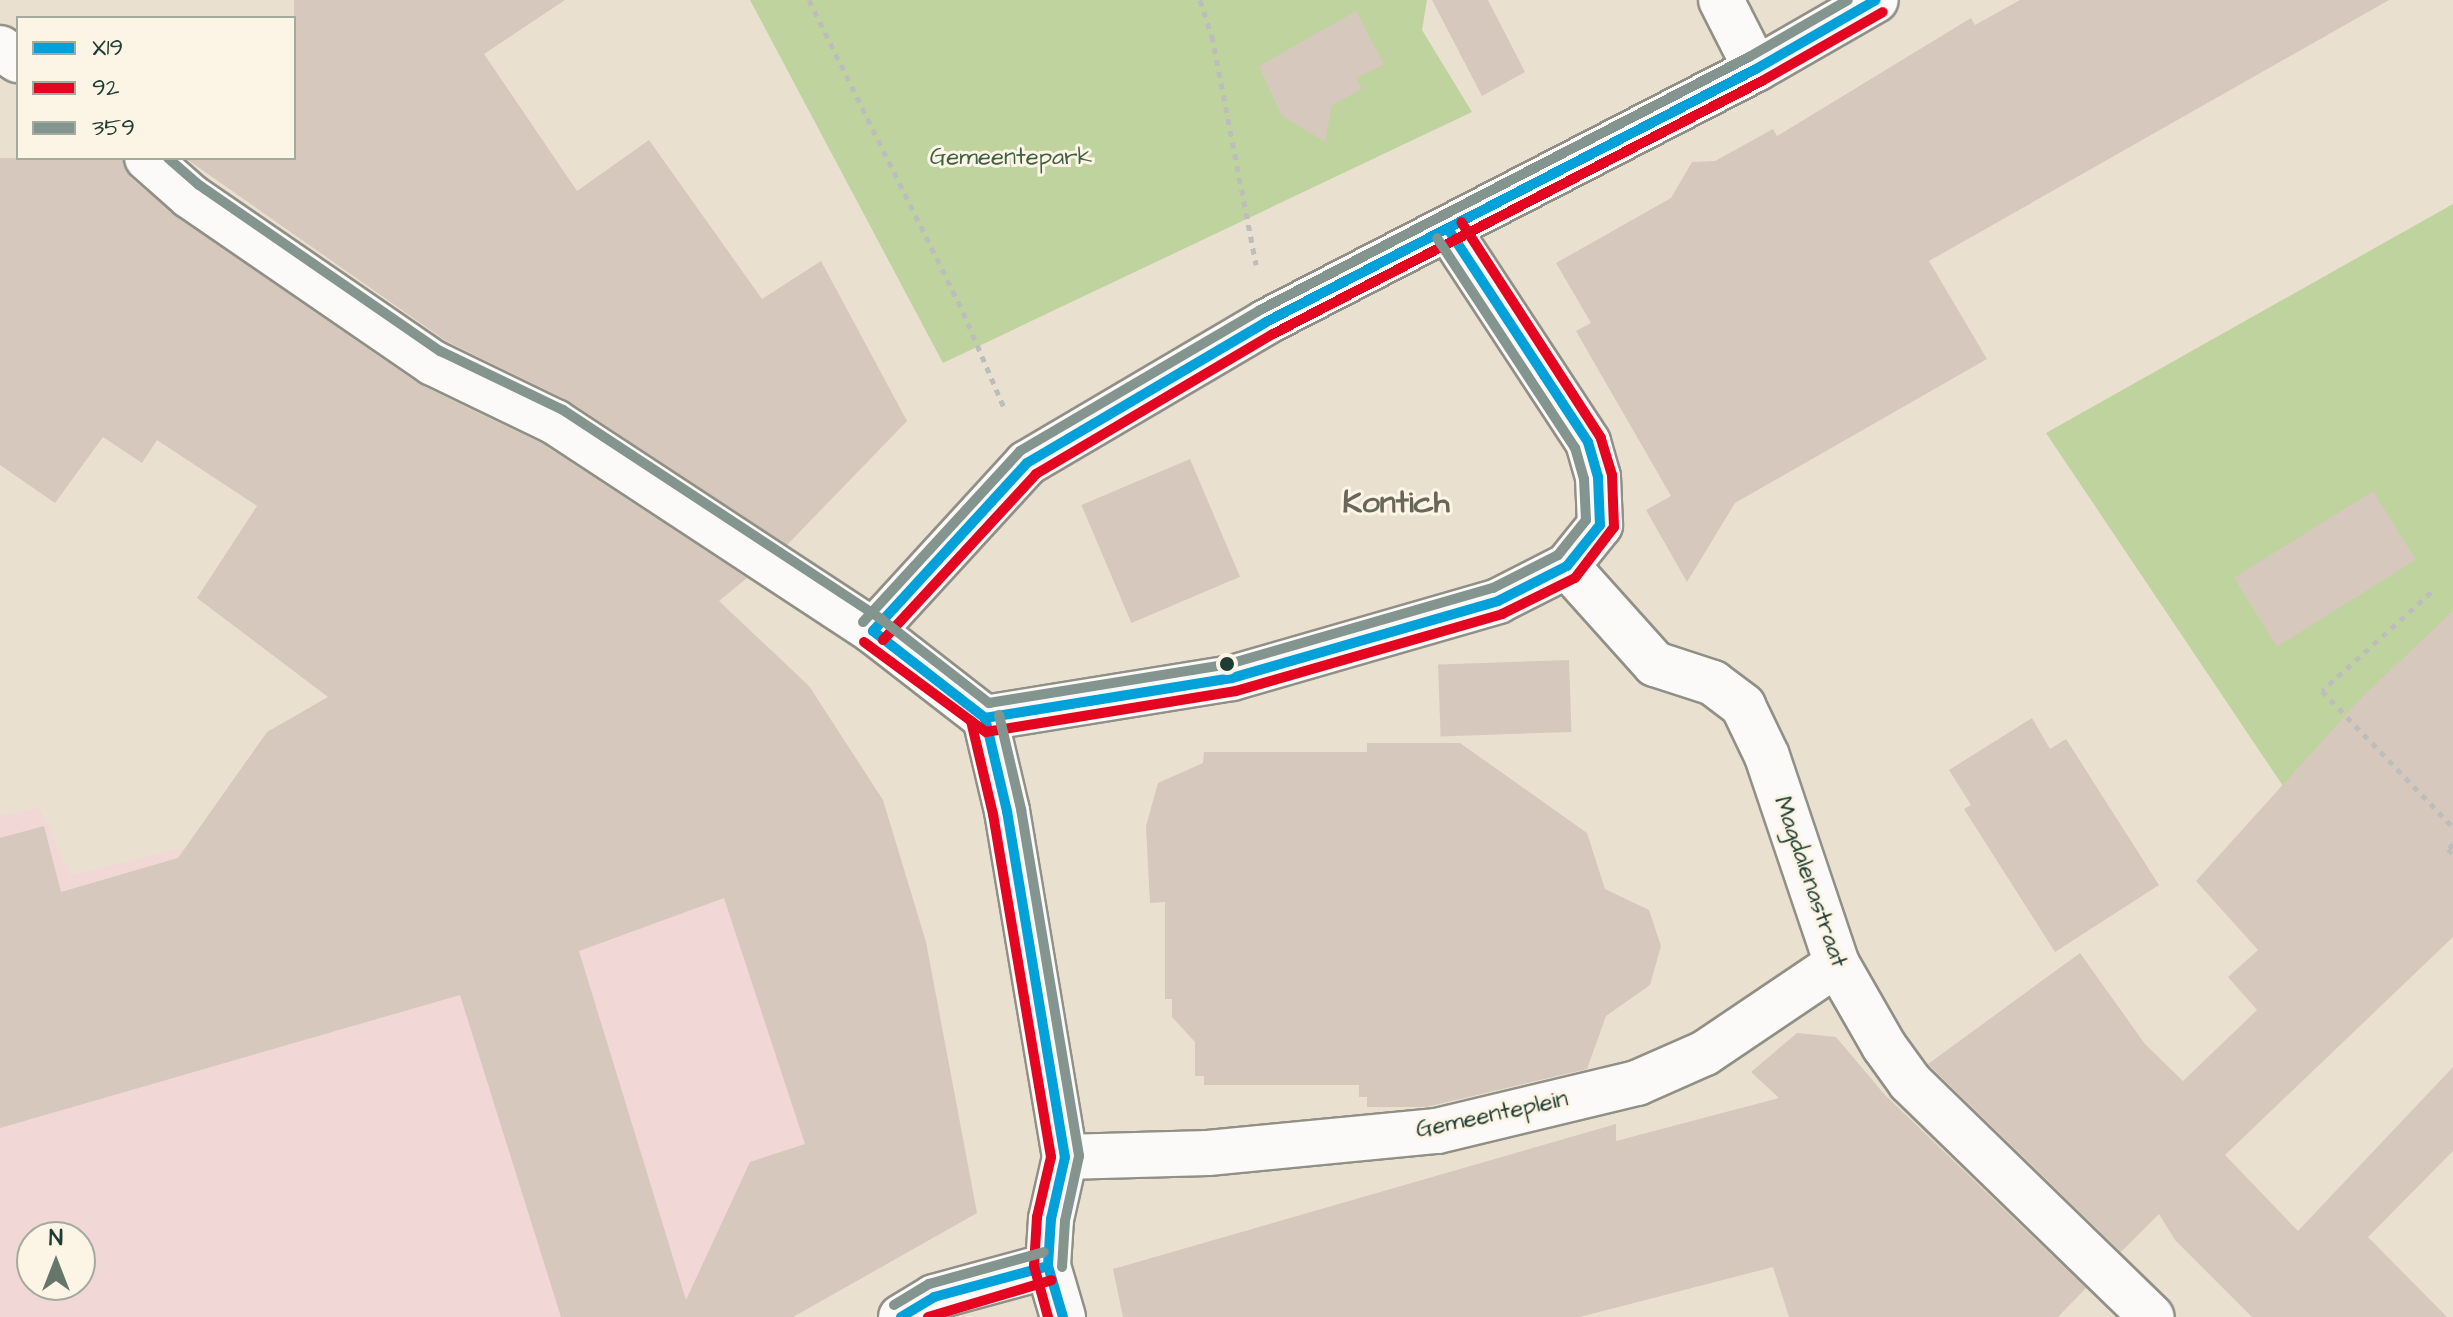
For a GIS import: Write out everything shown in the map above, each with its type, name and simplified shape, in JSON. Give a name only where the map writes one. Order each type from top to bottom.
[{"type":"street","points":[[1721,0],[1756,69]]},
{"type":"street","points":[[873,631],[1027,463],[1266,322],[1756,69],[1876,0]]},
{"type":"street","points":[[149,160],[190,196],[433,363],[555,422],[873,631],[985,718],[1007,811],[1065,1157],[1051,1219],[1048,1266],[1063,1317]]},
{"type":"street","points":[[985,718],[1232,678],[1498,601],[1567,566],[1600,525],[1598,477],[1588,442],[1449,230]]},
{"type":"street","name":"Magdalenastraat","points":[[1567,566],[1655,664],[1713,683],[1743,706],[1767,756],[1837,964],[1884,1046],[1910,1082],[2152,1317]]},
{"type":"street","name":"Gemeenteplein","points":[[1065,1157],[1208,1153],[1437,1131],[1637,1083],[1705,1053],[1837,964]]},
{"type":"street","points":[[901,1317],[934,1297],[1048,1266]]},
{"type":"path","points":[[809,0],[963,312],[1027,463]]},
{"type":"path","points":[[1200,0],[1212,36],[1266,322]]},
{"type":"path","points":[[2431,592],[2322,691],[2453,827]]},
{"type":"path","points":[[2453,844],[2448,849],[2453,854]]},
{"type":"shaded area","points":[[809,686],[880,797],[926,942],[976,1209],[972,1216],[793,1317],[0,1317],[0,816],[39,807],[70,875],[408,795],[764,735]]},
{"type":"green space","name":"Gemeentepark","points":[[750,0],[1427,0],[1422,30],[1472,112],[943,363]]},
{"type":"green space","points":[[2453,204],[2453,611],[2283,786],[2046,433]]},
{"type":"building","points":[[294,0],[565,0],[484,54],[577,191],[649,140],[762,299],[821,261],[907,421],[787,545],[569,401],[446,341],[188,160],[296,160]]},
{"type":"building","points":[[1432,0],[1488,0],[1525,72],[1482,96]]},
{"type":"building","points":[[2020,0],[2389,0],[1929,261],[1987,359],[1735,503],[1687,582],[1646,510],[1671,496],[1576,331],[1591,323],[1556,263],[1671,198],[1692,162],[1715,161],[1773,129],[1777,136],[1971,18],[1975,25]]},
{"type":"building","points":[[1356,11],[1384,65],[1356,78],[1362,89],[1332,105],[1325,142],[1281,115],[1259,66]]},
{"type":"building","points":[[0,158],[124,160],[130,177],[176,216],[419,384],[543,444],[747,578],[719,601],[809,686],[883,800],[926,942],[977,1213],[793,1317],[561,1317],[460,995],[0,1128],[0,838],[44,826],[61,892],[178,858],[267,732],[328,697],[197,598],[257,506],[157,440],[142,463],[103,437],[55,503],[0,465]],"holes":[[[724,898],[805,1144],[750,1162],[686,1300],[579,951]]]},
{"type":"building","points":[[1190,459],[1240,577],[1131,623],[1081,505]]},
{"type":"building","points":[[2373,491],[2416,560],[2277,647],[2234,578]]},
{"type":"building","points":[[2453,611],[2453,937],[2225,1155],[2298,1231],[2453,1067],[2453,1151],[2368,1237],[2447,1317],[2252,1317],[2175,1240],[2159,1214],[2121,1252],[1928,1064],[2080,953],[2145,1044],[2183,1081],[2257,1010],[2228,977],[2258,950],[2196,881],[2363,696]]},
{"type":"building","points":[[1569,660],[1572,732],[1441,737],[1438,665]]},
{"type":"building","points":[[2032,718],[2050,749],[2066,739],[2159,885],[2055,952],[1964,809],[1971,805],[1949,770]]},
{"type":"building","points":[[1367,743],[1460,743],[1587,833],[1605,889],[1649,910],[1661,946],[1650,985],[1606,1016],[1587,1069],[1426,1107],[1367,1107],[1367,1097],[1359,1097],[1359,1085],[1204,1085],[1204,1076],[1195,1076],[1195,1042],[1172,1017],[1172,999],[1165,999],[1165,902],[1150,903],[1146,826],[1158,783],[1203,763],[1204,752],[1367,752]]},
{"type":"building","points":[[1797,1033],[1836,1037],[1885,1095],[2086,1288],[2058,1317],[1789,1317],[1773,1267],[1580,1317],[1123,1317],[1113,1269],[1616,1124],[1616,1141],[1779,1098],[1751,1072]]},
{"type":"transit line","name":"359","points":[[863,622],[1020,451],[1260,310],[1749,57],[1848,0]]},
{"type":"transit line","name":"X19","points":[[873,631],[1027,463],[1266,322],[1756,69],[1876,0]]},
{"type":"transit line","name":"92","points":[[883,640],[1036,474],[1273,334],[1762,81],[1883,12]]},
{"type":"transit line","name":"359","points":[[170,160],[199,185],[440,351],[563,410],[881,619],[989,703],[1229,664],[1493,588],[1558,555],[1586,520],[1584,479],[1575,448],[1437,238]]},
{"type":"transit line","name":"92","points":[[864,642],[986,732],[1236,691],[1502,614],[1575,578],[1614,527],[1612,475],[1601,438],[1461,222]]},
{"type":"transit line","name":"X19","points":[[873,631],[985,718],[1232,678],[1498,601],[1567,566],[1600,525],[1598,477],[1588,442],[1449,230]]},
{"type":"transit line","name":"359","points":[[999,715],[1021,809],[1079,1156],[1065,1221],[1062,1267]]},
{"type":"transit line","name":"X19","points":[[985,718],[1007,811],[1065,1157],[1051,1219],[1048,1266],[1063,1317]]},
{"type":"transit line","name":"92","points":[[971,721],[993,814],[1051,1157],[1037,1217],[1034,1266],[1048,1317]]},
{"type":"transit line","name":"359","points":[[894,1305],[929,1284],[1044,1252]]},
{"type":"transit line","name":"X19","points":[[901,1317],[934,1297],[1048,1266]]},
{"type":"transit line","name":"92","points":[[928,1317],[1052,1280]]},
{"type":"district","name":"Kontich","points":[[1396,503]]}]
